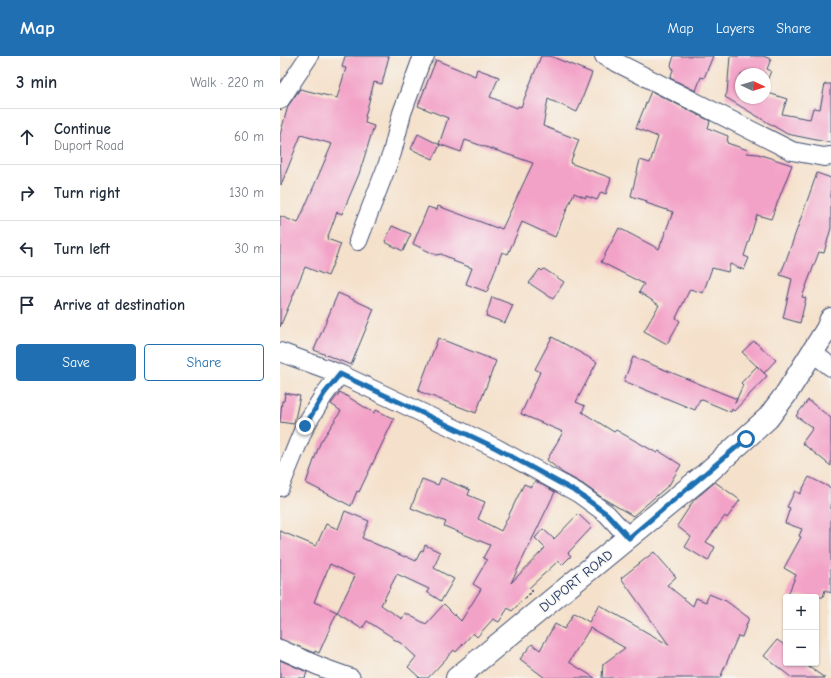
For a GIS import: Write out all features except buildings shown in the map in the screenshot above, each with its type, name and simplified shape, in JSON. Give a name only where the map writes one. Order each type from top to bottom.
[{"type":"street","points":[[280,100],[309,56]]},
{"type":"street","points":[[358,241],[392,153],[402,113],[421,61],[425,56]]},
{"type":"street","points":[[604,56],[792,151],[831,156]]},
{"type":"street","name":"DUPORT ROAD","points":[[457,678],[487,652],[629,538],[712,468],[768,418],[786,394],[827,329],[831,319]]},
{"type":"street","points":[[280,352],[340,374],[496,448],[578,493],[607,514],[629,538]]},
{"type":"street","points":[[812,352],[831,366]]},
{"type":"street","points":[[280,487],[305,426],[324,394],[340,374]]},
{"type":"street","points":[[280,649],[323,668],[351,678]]},
{"type":"route","points":[[305,426],[324,394],[340,374],[496,448],[578,493],[607,514],[629,538],[746,439]]}]
